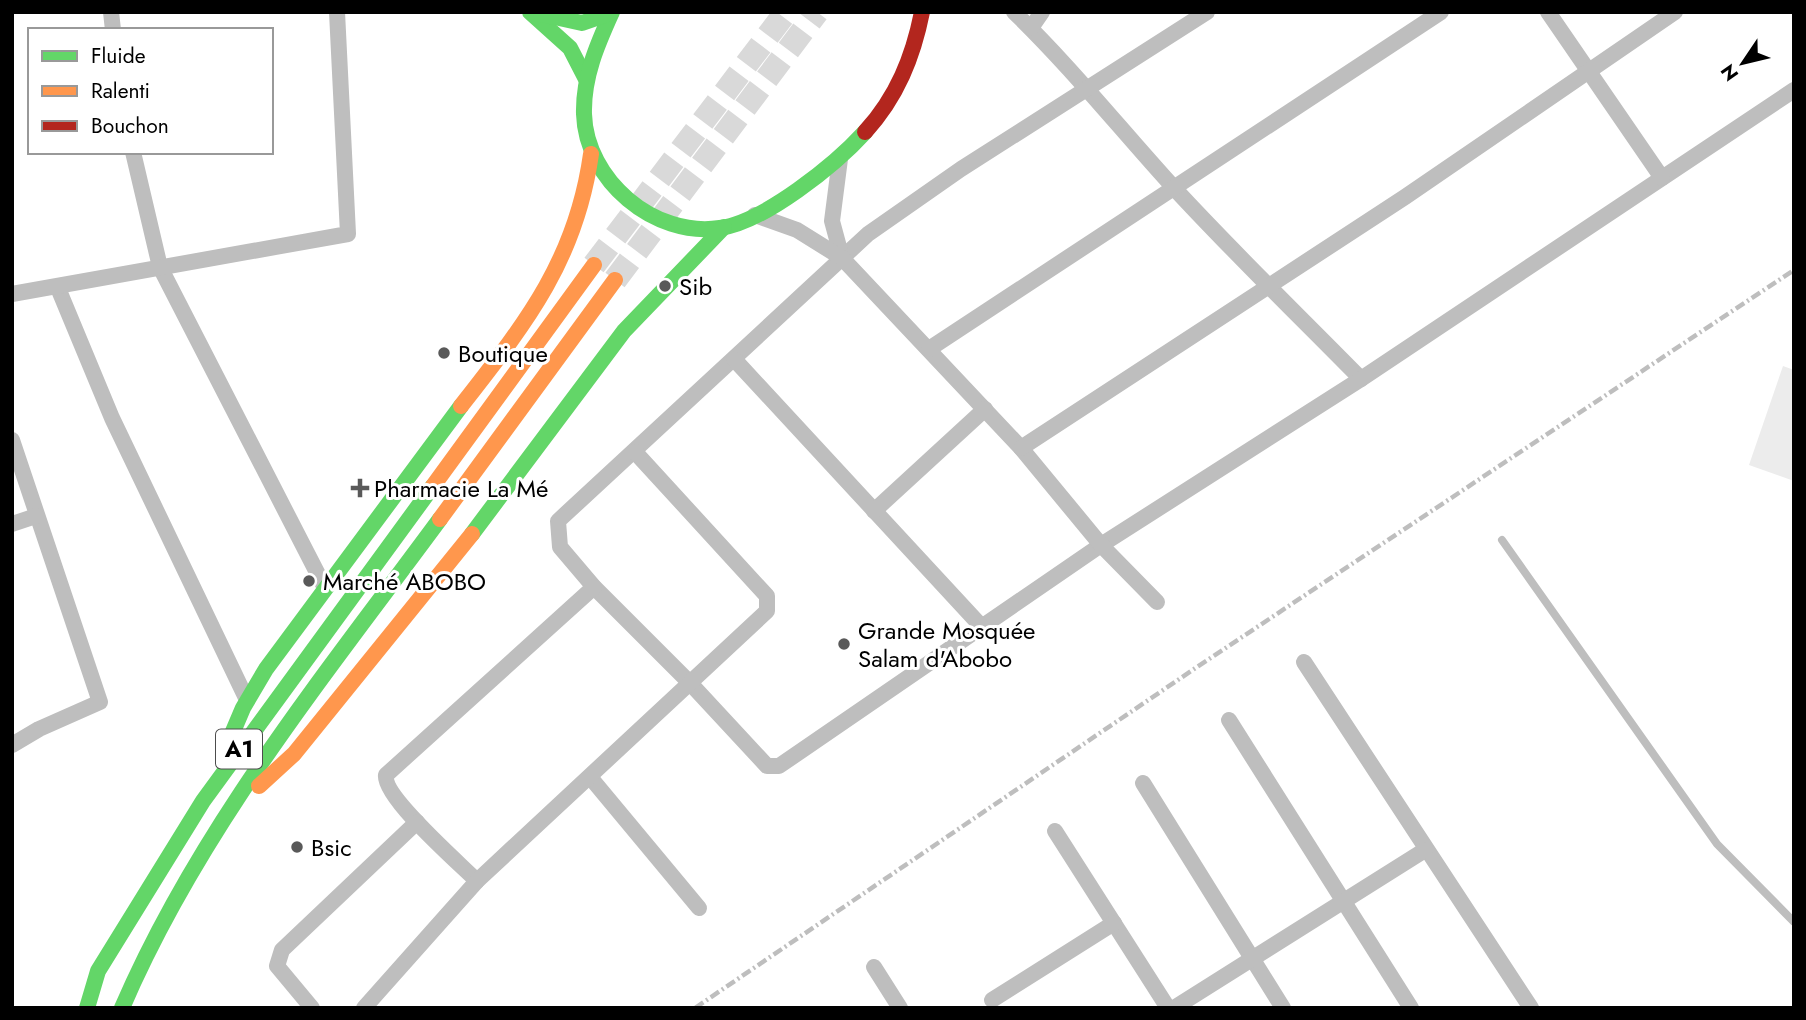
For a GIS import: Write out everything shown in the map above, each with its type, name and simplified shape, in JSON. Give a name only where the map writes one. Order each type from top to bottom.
[{"type":"main road","points":[[532,12],[582,23],[612,12]]},
{"type":"main road","points":[[532,12],[566,40],[578,58],[586,79]]},
{"type":"main road","points":[[612,12],[586,79],[585,128],[591,154],[608,183],[647,214],[687,229],[724,228],[755,215],[816,179],[840,159],[891,99],[910,60],[922,12]]},
{"type":"main road","points":[[203,801],[247,700],[325,588],[537,304],[570,243],[583,207],[591,154]]},
{"type":"main road","points":[[224,817],[294,754],[431,588],[624,331],[724,228]]},
{"type":"main road","name":"A1","points":[[87,1008],[98,971],[203,801],[594,265]]},
{"type":"main road","name":"A1","points":[[122,1008],[136,973],[167,912],[224,817],[615,280]]},
{"type":"main road","points":[[73,1008],[98,971]]},
{"type":"street","points":[[12,294],[58,288],[348,234],[337,12]]},
{"type":"street","points":[[1014,12],[1089,89],[1174,187],[1269,288],[1361,379]]},
{"type":"street","points":[[1031,28],[1042,12]]},
{"type":"street","points":[[1207,12],[961,169],[868,234],[558,521],[560,547],[594,587],[690,682],[767,766],[773,768],[1101,545],[1361,379],[1794,90]]},
{"type":"street","points":[[929,349],[1441,12]]},
{"type":"street","points":[[1548,12],[1662,178]]},
{"type":"street","points":[[1021,448],[1269,288],[1675,12]]},
{"type":"street","points":[[133,154],[160,267],[325,588]]},
{"type":"street","points":[[840,159],[832,221],[842,258]]},
{"type":"street","points":[[755,215],[797,230],[842,258],[1021,448],[1101,545],[1157,602]]},
{"type":"street","points":[[58,288],[112,418],[247,700]]},
{"type":"street","points":[[734,359],[981,626]]},
{"type":"street","points":[[874,511],[985,409]]},
{"type":"street","points":[[12,440],[100,702],[14,743]]},
{"type":"street","points":[[363,1008],[477,881],[767,611],[767,596],[635,452]]},
{"type":"street","points":[[12,524],[36,516]]},
{"type":"street","points":[[477,881],[417,822],[388,788],[386,775],[594,587]]},
{"type":"street","points":[[1304,662],[1531,1008]]},
{"type":"street","points":[[1229,720],[1411,1008]]},
{"type":"street","points":[[590,777],[699,908]]},
{"type":"street","points":[[1143,783],[1283,1008]]},
{"type":"street","points":[[312,1008],[277,966],[282,950],[417,822]]},
{"type":"street","points":[[1055,831],[1168,1008]]},
{"type":"street","points":[[1174,1008],[1425,850]]},
{"type":"street","points":[[992,1000],[1114,923]]},
{"type":"street","points":[[874,967],[900,1008]]},
{"type":"lane","points":[[1502,540],[1717,844],[1794,922]]},
{"type":"shaded area","points":[[1783,366],[1794,370],[1794,481],[1749,465]]},
{"type":"tunnel","points":[[594,265],[786,12]]},
{"type":"tunnel","points":[[615,280],[817,12]]},
{"type":"railway","points":[[695,1008],[1197,667],[1794,270]]},
{"type":"traffic: fast","points":[[530,12],[570,48],[586,79]]},
{"type":"traffic: fast","points":[[612,12],[588,74],[584,100],[588,138],[597,161],[611,182],[628,200],[648,214],[671,224],[695,229],[738,224],[798,190],[836,160],[865,132]]},
{"type":"traffic: fast","points":[[541,14],[582,23],[611,13]]},
{"type":"traffic: fast","points":[[472,534],[624,331],[724,227]]},
{"type":"traffic: fast","points":[[223,755],[243,708],[266,669],[461,406]]},
{"type":"traffic: fast","points":[[87,1008],[98,971],[203,801],[433,486]]},
{"type":"traffic: fast","points":[[122,1008],[153,942],[226,816],[309,695],[440,519]]},
{"type":"traffic: slow","points":[[461,406],[526,318],[560,259],[584,192],[591,154]]},
{"type":"traffic: slow","points":[[433,486],[594,265]]},
{"type":"traffic: slow","points":[[440,519],[615,280]]},
{"type":"traffic: slow","points":[[259,786],[294,754],[472,534]]},
{"type":"traffic: jam","points":[[865,132],[895,91],[914,45],[922,12]]},
{"type":"place","name":"Sib","points":[[665,286]]},
{"type":"place","name":"Boutique","points":[[444,353]]},
{"type":"place","name":"Pharmacie La Mé","points":[[360,488]]},
{"type":"place","name":"Marché ABOBO","points":[[309,581]]},
{"type":"place","name":"Grande Mosquée Salam d'Abobo","points":[[844,644]]},
{"type":"place","name":"Bsic","points":[[297,847]]}]
